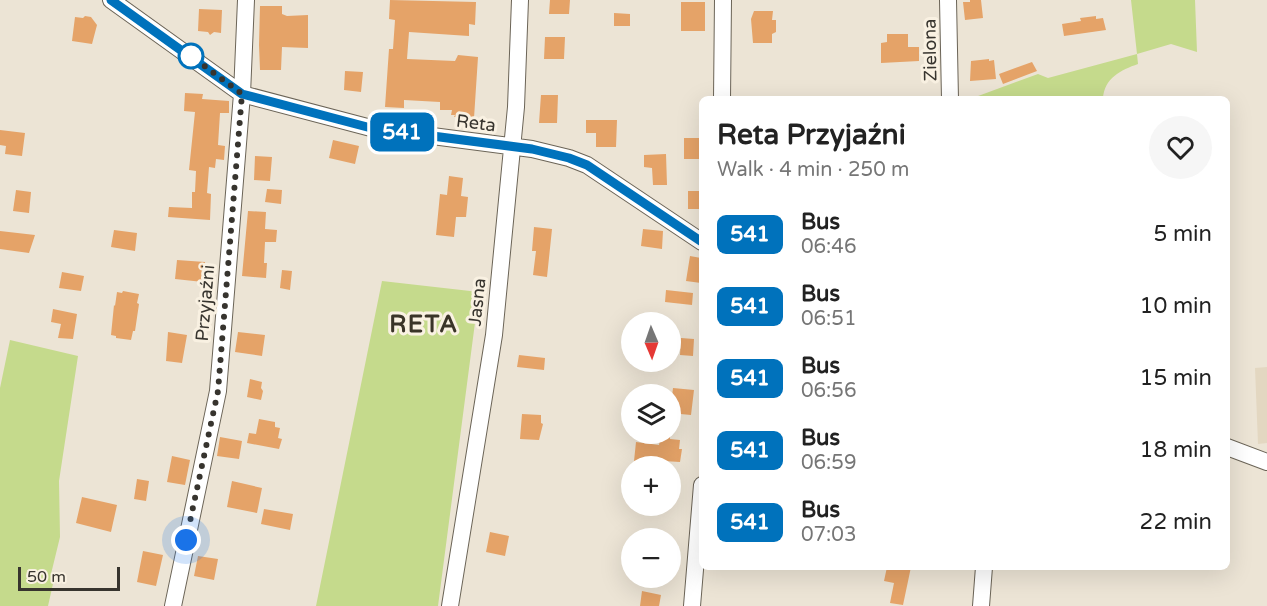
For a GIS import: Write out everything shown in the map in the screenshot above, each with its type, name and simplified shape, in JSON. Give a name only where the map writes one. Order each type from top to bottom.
[{"type":"street","name":"Reta","points":[[111,0],[242,94],[371,128],[548,152],[587,165],[699,240]]},
{"type":"street","name":"Przyjaźni","points":[[173,606],[218,391],[242,94],[246,0]]},
{"type":"street","name":"Jasna","points":[[450,606],[494,334],[516,107],[520,0]]},
{"type":"street","points":[[722,96],[723,0]]},
{"type":"street","name":"Zielona","points":[[948,0],[950,96]]},
{"type":"street","points":[[1230,448],[1267,462]]},
{"type":"street","points":[[692,606],[699,521]]},
{"type":"street","points":[[981,606],[984,570]]},
{"type":"shaded area","points":[[1267,367],[1267,443],[1258,444],[1255,368]]},
{"type":"green space","points":[[1131,0],[1195,0],[1197,52],[1171,44],[1137,54]]},
{"type":"green space","points":[[1137,54],[1138,64],[1114,76],[1106,86],[1103,96],[978,96],[1038,74],[1048,78]]},
{"type":"green space","points":[[382,281],[479,292],[438,606],[316,606]]},
{"type":"green space","points":[[10,340],[78,356],[59,481],[60,537],[51,574],[55,575],[48,606],[0,606],[0,388]]},
{"type":"building","points":[[390,0],[476,2],[475,25],[469,24],[469,36],[409,32],[407,59],[455,61],[458,55],[478,57],[474,118],[454,117],[455,115],[451,115],[452,110],[440,110],[440,102],[404,100],[404,108],[385,107],[389,49],[393,49],[395,20],[389,19]]},
{"type":"building","points":[[550,0],[570,0],[569,14],[549,14]]},
{"type":"building","points":[[970,0],[981,0],[983,18],[965,20],[963,2],[970,2]]},
{"type":"building","points":[[681,2],[705,2],[705,31],[681,31]]},
{"type":"building","points":[[260,6],[282,6],[282,14],[287,16],[308,15],[308,48],[282,47],[281,70],[260,70]]},
{"type":"building","points":[[199,9],[222,10],[221,33],[214,32],[210,35],[208,32],[198,31]]},
{"type":"building","points":[[754,11],[773,11],[772,20],[776,20],[776,32],[772,34],[772,43],[753,43],[751,19]]},
{"type":"building","points":[[614,13],[630,14],[630,26],[614,26]]},
{"type":"building","points":[[1096,16],[1096,19],[1103,18],[1106,30],[1064,36],[1062,24]]},
{"type":"building","points":[[75,17],[91,17],[97,25],[92,44],[72,41]]},
{"type":"building","points":[[887,34],[908,34],[908,47],[919,47],[919,61],[881,63],[881,43],[887,42]]},
{"type":"building","points":[[545,37],[565,37],[564,59],[544,59]]},
{"type":"building","points":[[989,59],[989,61],[994,60],[996,79],[970,81],[971,61]]},
{"type":"building","points":[[1032,62],[1037,71],[1003,84],[999,74]]},
{"type":"building","points":[[345,71],[363,72],[361,92],[344,90]]},
{"type":"building","points":[[185,93],[203,94],[202,99],[229,101],[229,113],[220,113],[218,145],[225,146],[224,160],[216,159],[215,168],[209,167],[207,193],[211,194],[210,220],[168,217],[169,207],[192,208],[192,192],[195,192],[196,171],[189,170],[195,112],[184,111]]},
{"type":"building","points":[[541,95],[558,95],[557,123],[539,123]]},
{"type":"building","points":[[586,120],[617,120],[616,147],[596,147],[596,133],[586,133]]},
{"type":"building","points":[[0,130],[25,133],[22,156],[5,154],[6,146],[0,145]]},
{"type":"building","points":[[684,138],[699,138],[699,159],[684,159]]},
{"type":"building","points":[[333,140],[359,146],[355,164],[329,158]]},
{"type":"building","points":[[666,154],[667,185],[653,185],[652,168],[644,167],[644,155]]},
{"type":"building","points":[[255,156],[272,157],[270,181],[254,180]]},
{"type":"building","points":[[449,176],[463,178],[461,196],[468,197],[466,217],[456,217],[454,237],[436,235],[440,194],[447,195]]},
{"type":"building","points":[[267,189],[282,190],[281,204],[265,202]]},
{"type":"building","points":[[16,190],[31,192],[29,213],[13,211]]},
{"type":"building","points":[[688,191],[699,191],[699,209],[688,209]]},
{"type":"building","points":[[248,211],[266,212],[265,229],[277,230],[276,242],[265,242],[266,278],[242,276]]},
{"type":"building","points":[[534,227],[552,229],[547,277],[533,275],[536,251],[532,251]]},
{"type":"building","points":[[643,229],[663,231],[662,249],[641,246]]},
{"type":"building","points":[[114,230],[137,233],[135,251],[111,247]]},
{"type":"building","points":[[0,231],[35,235],[29,253],[0,249]]},
{"type":"building","points":[[690,256],[699,258],[699,283],[686,281]]},
{"type":"building","points":[[177,260],[205,262],[203,282],[175,279]]},
{"type":"building","points":[[282,270],[292,271],[290,290],[280,288]]},
{"type":"building","points":[[62,272],[84,276],[81,291],[59,288]]},
{"type":"building","points":[[666,290],[693,293],[692,305],[665,302]]},
{"type":"building","points":[[123,291],[139,294],[135,331],[133,331],[131,340],[111,335],[117,292],[122,293]]},
{"type":"building","points":[[53,309],[77,314],[73,339],[58,338],[61,324],[51,322]]},
{"type":"building","points":[[168,332],[187,335],[182,363],[166,361]]},
{"type":"building","points":[[238,332],[265,335],[262,356],[235,352]]},
{"type":"building","points":[[681,338],[694,339],[693,356],[681,355]]},
{"type":"building","points":[[519,355],[545,358],[544,370],[517,367]]},
{"type":"building","points":[[250,379],[262,382],[261,400],[247,397]]},
{"type":"building","points":[[681,389],[694,390],[691,415],[681,414]]},
{"type":"building","points":[[522,414],[541,415],[543,424],[539,440],[520,439]]},
{"type":"building","points":[[259,419],[275,422],[275,427],[280,428],[278,438],[282,439],[279,449],[247,443],[249,433],[256,434]]},
{"type":"building","points":[[220,437],[242,441],[239,459],[217,456]]},
{"type":"building","points":[[636,444],[680,444],[679,449],[682,449],[681,456],[635,456]]},
{"type":"building","points":[[172,456],[190,460],[185,485],[167,482]]},
{"type":"building","points":[[137,479],[149,481],[146,501],[134,499]]},
{"type":"building","points":[[232,481],[262,488],[257,513],[227,507]]},
{"type":"building","points":[[82,497],[117,505],[111,532],[76,523]]},
{"type":"building","points":[[264,509],[293,514],[290,530],[261,524]]},
{"type":"building","points":[[490,532],[509,536],[505,556],[486,552]]},
{"type":"building","points":[[143,551],[163,555],[156,586],[137,582]]},
{"type":"building","points":[[198,556],[218,559],[214,580],[194,576]]},
{"type":"building","points":[[886,570],[910,570],[903,605],[890,603],[894,583],[884,581]]},
{"type":"building","points":[[642,591],[661,595],[659,606],[640,606]]},
{"type":"bus line","name":"541","points":[[111,0],[242,94],[371,128],[532,149],[569,158],[587,165],[699,240]]},
{"type":"district","name":"RETA","points":[[424,324]]},
{"type":"route","points":[[186,540],[218,391],[242,94],[191,56]]}]
